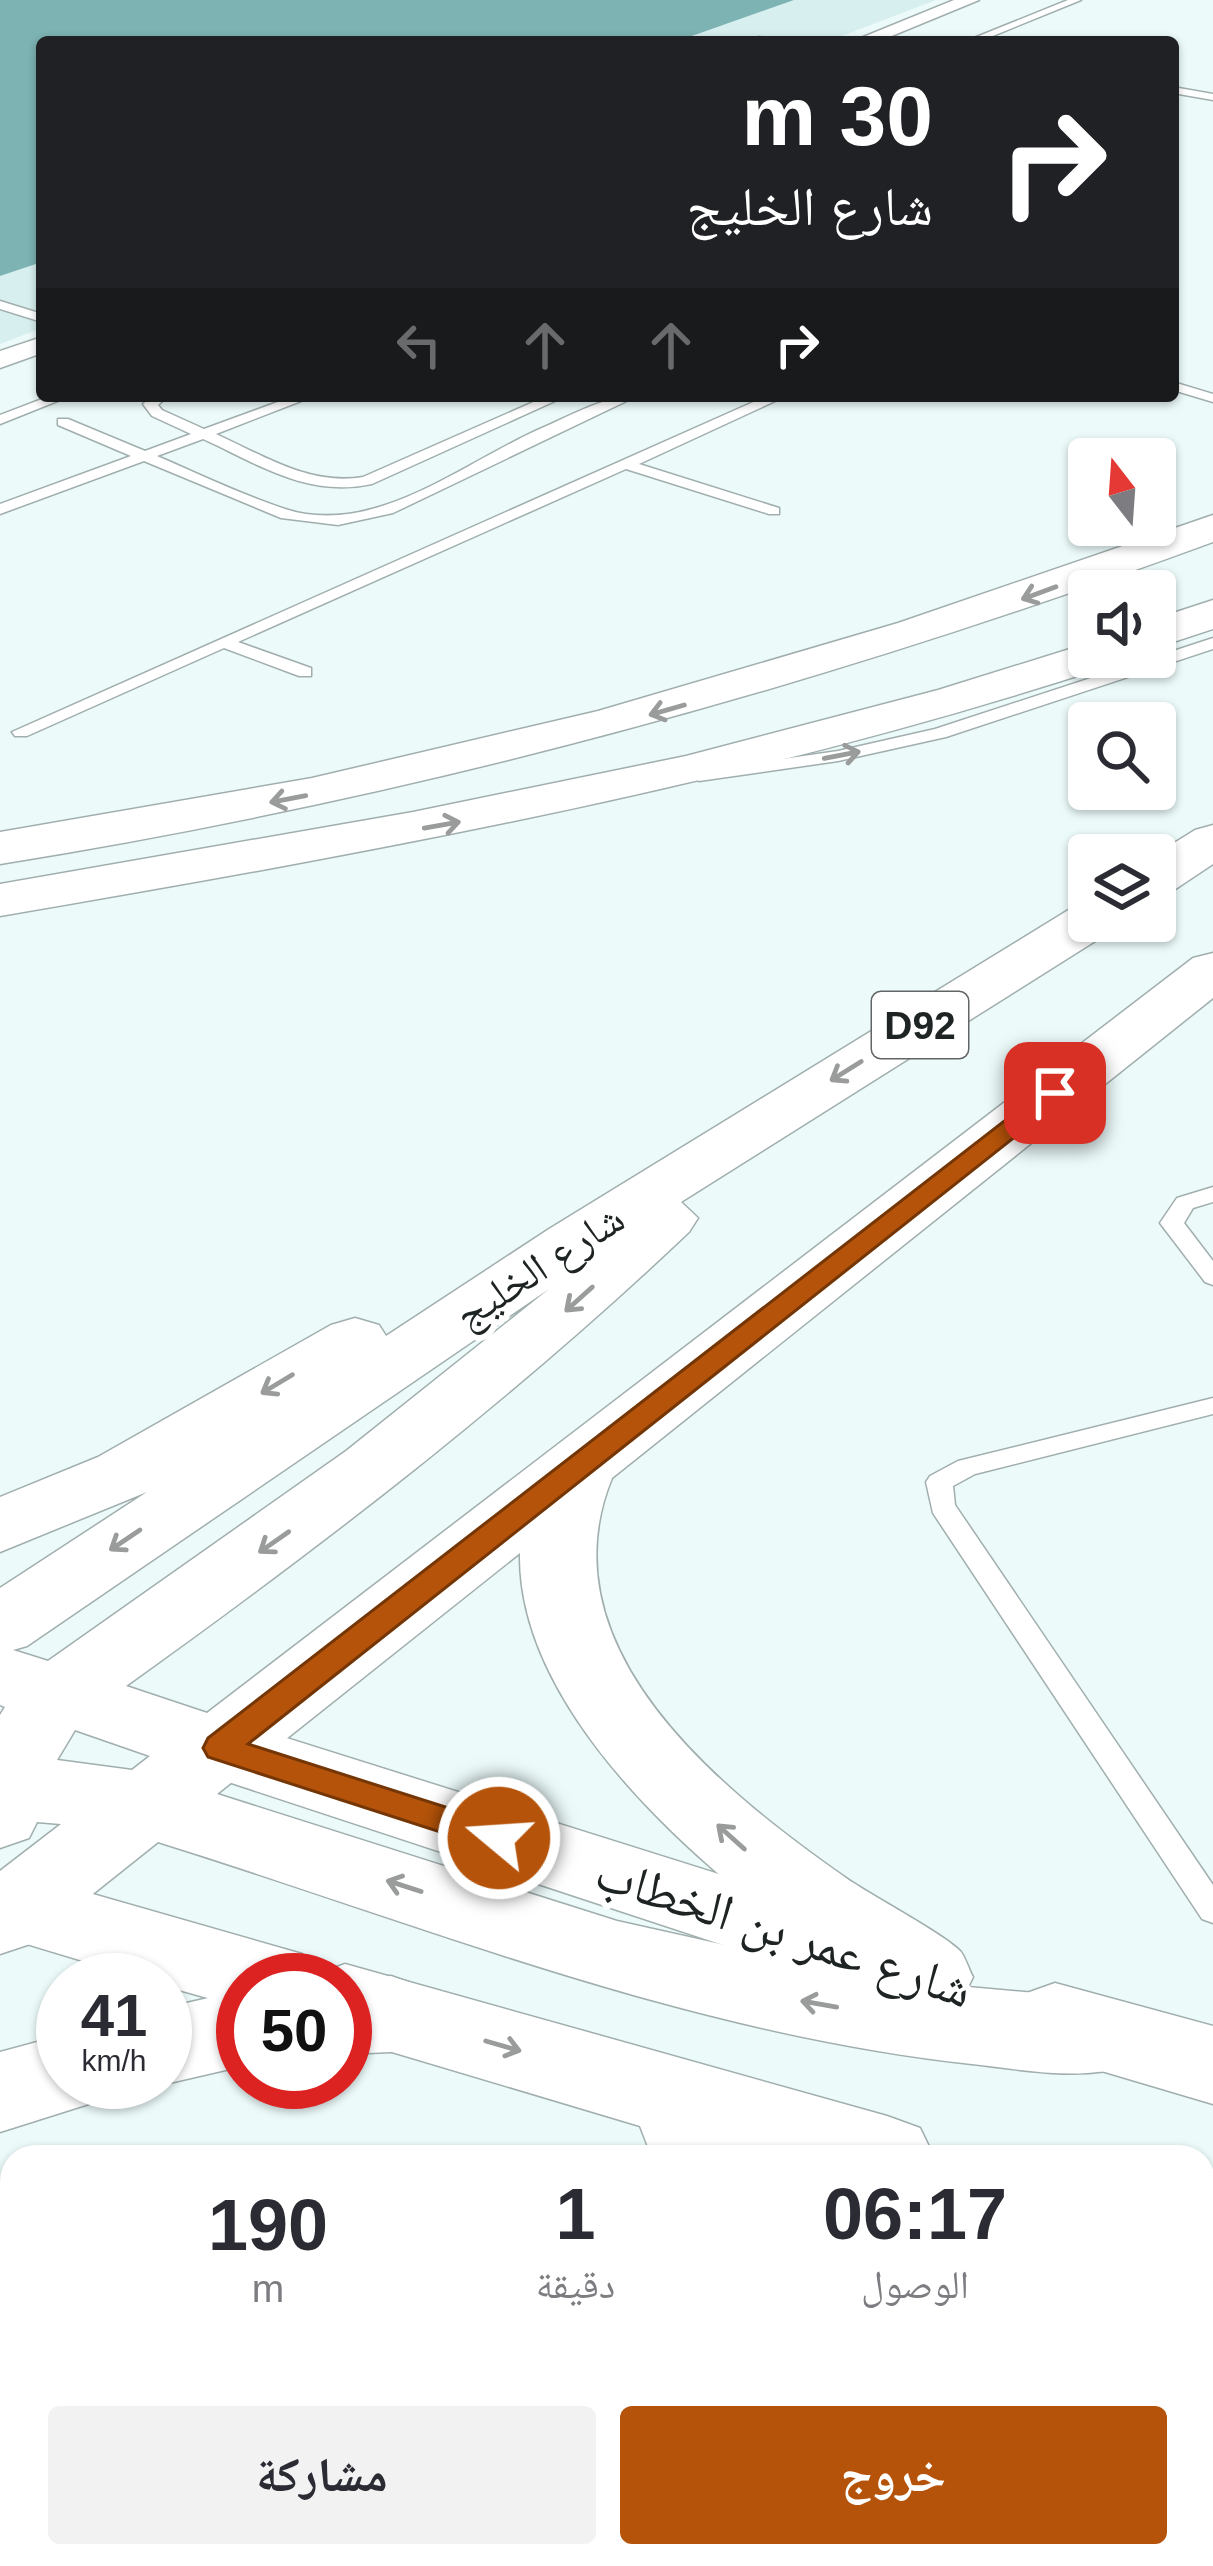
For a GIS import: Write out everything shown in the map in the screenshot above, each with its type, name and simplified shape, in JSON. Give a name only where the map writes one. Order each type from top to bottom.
[{"type":"main road","points":[[19,845],[331,790],[632,720],[916,635],[1205,531]]},
{"type":"main road","points":[[1176,627],[1213,614]]},
{"type":"main road","points":[[0,900],[375,838],[643,783],[928,710],[1068,664]]},
{"type":"main road","points":[[1176,865],[1206,846]]},
{"type":"main road","name":"شارع الخليج","points":[[0,1626],[572,1243],[1068,934]]},
{"type":"main road","points":[[4,1833],[148,1806],[1197,990]]},
{"type":"main road","points":[[4,1833],[25,1739],[29,1685],[433,1424],[612,1270],[752,1129]]},
{"type":"main road","points":[[0,1526],[123,1474],[409,1313],[572,1243]]},
{"type":"main road","points":[[584,1464],[568,1496],[559,1530],[562,1602],[573,1639],[629,1729],[726,1834],[787,1885],[854,1933],[929,1977]]},
{"type":"main road","name":"شارع عمر بن الخطاب","points":[[29,1685],[929,1977],[1102,2038],[1213,2065]]},
{"type":"main road","points":[[4,1833],[220,1748]]},
{"type":"main road","points":[[4,1833],[148,1806],[568,1941],[774,1996],[882,2016],[1102,2038]]},
{"type":"main road","points":[[4,1833],[222,1953]]},
{"type":"main road","points":[[372,2014],[686,2126],[809,2145]]},
{"type":"main road","points":[[0,2092],[36,2082]]},
{"type":"street","points":[[875,36],[960,1]]},
{"type":"street","points":[[0,360],[36,347]]},
{"type":"lane","points":[[984,36],[1076,0]]},
{"type":"lane","points":[[1179,91],[1213,97]]},
{"type":"lane","points":[[0,305],[36,316]]},
{"type":"lane","points":[[1205,395],[1213,386]]},
{"type":"lane","points":[[0,420],[47,402]]},
{"type":"lane","points":[[153,402],[152,410],[318,484],[348,486],[545,402]]},
{"type":"lane","points":[[0,509],[291,402]]},
{"type":"lane","points":[[63,422],[286,515],[352,519],[388,510],[518,444],[616,402]]},
{"type":"lane","points":[[746,402],[758,406]]},
{"type":"lane","points":[[21,732],[766,402]]},
{"type":"lane","points":[[626,464],[774,511]]},
{"type":"lane","points":[[223,642],[305,672]]},
{"type":"lane","points":[[643,783],[803,762],[940,733],[1213,643]]},
{"type":"lane","points":[[1213,1194],[1186,1203],[1172,1222],[1213,1276]]},
{"type":"lane","points":[[1213,1406],[967,1467],[939,1482],[938,1493],[942,1506],[1213,1910]]},
{"type":"shaded area","points":[[794,0],[936,0],[842,36],[692,36]]},
{"type":"shaded area","points":[[36,264],[36,330],[0,344],[0,276]]},
{"type":"water","points":[[0,0],[794,0],[692,36],[36,36],[36,264],[0,276]]},
{"type":"route","points":[[499,1838],[220,1748],[1055,1093]]}]
